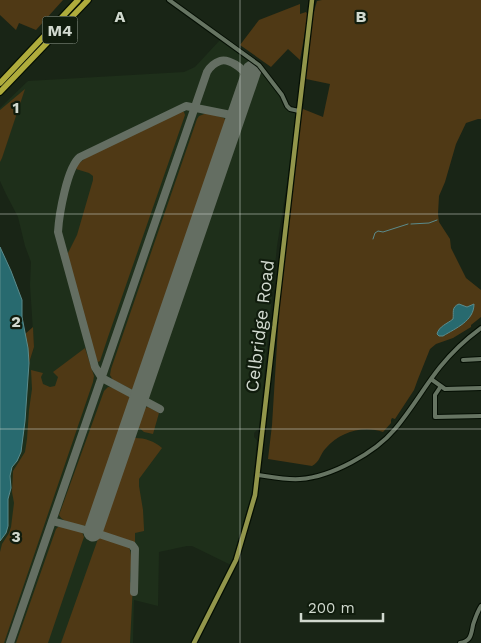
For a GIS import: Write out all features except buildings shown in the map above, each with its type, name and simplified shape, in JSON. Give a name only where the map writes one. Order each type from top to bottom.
[{"type":"highway","name":"M4","points":[[0,82],[78,0]]},
{"type":"highway","name":"M4","points":[[0,92],[88,0]]},
{"type":"main road","name":"Celbridge Road","points":[[194,643],[236,560],[255,498],[312,0]]},
{"type":"street","points":[[169,0],[259,65],[282,95],[288,107],[298,111]]},
{"type":"street","points":[[258,475],[283,479],[302,479],[321,475],[340,468],[372,450],[389,436],[451,354],[481,328]]},
{"type":"street","points":[[463,360],[481,359]]},
{"type":"street","points":[[431,379],[444,389],[481,388]]},
{"type":"street","points":[[441,386],[435,395],[434,417],[481,416]]},
{"type":"street","points":[[460,643],[470,638],[476,615],[481,606]]},
{"type":"shaded area","points":[[0,0],[63,0],[36,30],[19,23],[16,30],[0,15]]},
{"type":"shaded area","points":[[481,0],[481,119],[466,123],[456,144],[439,196],[438,214],[439,222],[450,239],[451,248],[466,278],[481,290],[481,317],[471,327],[453,338],[436,344],[430,349],[414,390],[395,419],[392,418],[391,423],[383,432],[368,429],[345,434],[332,442],[312,466],[268,459],[272,425],[280,295],[302,111],[303,109],[323,117],[330,84],[306,79],[305,75],[311,22],[317,1]]},
{"type":"shaded area","points":[[300,4],[300,14],[306,12],[308,15],[300,60],[288,49],[271,67],[240,45],[259,20]]},
{"type":"shaded area","points":[[220,40],[228,43],[257,64],[282,97],[286,109],[298,114],[277,246],[259,428],[254,433],[254,437],[257,440],[252,493],[231,565],[192,546],[159,552],[158,606],[134,600],[133,643],[0,643],[0,541],[6,533],[8,526],[10,476],[12,467],[17,461],[25,421],[29,363],[34,347],[30,285],[31,262],[18,217],[0,181],[0,108],[28,81],[184,72],[195,67]]},
{"type":"shaded area","points":[[25,89],[2,158],[0,162],[0,110]]},
{"type":"shaded area","points":[[182,111],[185,115],[100,361],[98,362],[95,359],[67,255],[77,235],[93,180],[93,176],[89,173],[76,169],[78,164],[87,157]]},
{"type":"shaded area","points":[[207,113],[224,118],[226,125],[133,390],[113,380],[110,375],[111,369],[197,119],[199,116]]},
{"type":"shaded area","points":[[33,327],[34,347],[29,363],[25,334]]},
{"type":"shaded area","points":[[85,348],[94,376],[93,382],[4,643],[0,643],[0,552],[11,527],[14,503],[12,492],[13,471],[25,452],[32,389],[31,370],[43,373],[41,377],[43,384],[50,387],[55,386],[58,377],[53,372]]},
{"type":"shaded area","points":[[108,387],[123,392],[130,398],[130,401],[88,522],[84,526],[73,524],[63,520],[59,515],[104,391]]},
{"type":"shaded area","points":[[148,407],[159,413],[153,434],[144,432],[136,425],[141,411]]},
{"type":"shaded area","points":[[132,439],[149,440],[162,448],[139,479],[144,531],[135,533],[135,544],[132,544],[103,534],[100,530]]},
{"type":"shaded area","points":[[59,526],[82,532],[84,537],[48,643],[16,643],[56,529]]},
{"type":"shaded area","points":[[99,536],[127,544],[129,548],[131,562],[130,582],[133,584],[130,643],[61,643]]},
{"type":"water","points":[[0,247],[22,300],[22,317],[29,363],[21,452],[12,467],[10,476],[11,488],[8,499],[8,526],[6,533],[0,541]]},
{"type":"water","points":[[459,304],[467,307],[474,304],[471,315],[459,327],[443,336],[439,336],[437,334],[438,331],[453,319],[454,308]]},
{"type":"waterway","points":[[411,224],[429,223],[437,220]]},
{"type":"waterway","points":[[373,239],[378,231],[383,232],[408,224]]},
{"type":"taxiway","points":[[10,643],[207,72],[216,63],[223,60],[227,61],[243,70],[248,81],[247,85]]},
{"type":"taxiway","points":[[160,409],[102,378],[95,367],[58,232],[65,192],[71,171],[75,162],[80,157],[186,106],[236,116]]},
{"type":"taxiway","points":[[52,521],[132,545],[135,549],[134,592]]},
{"type":"runway","points":[[93,532],[252,70]]}]
